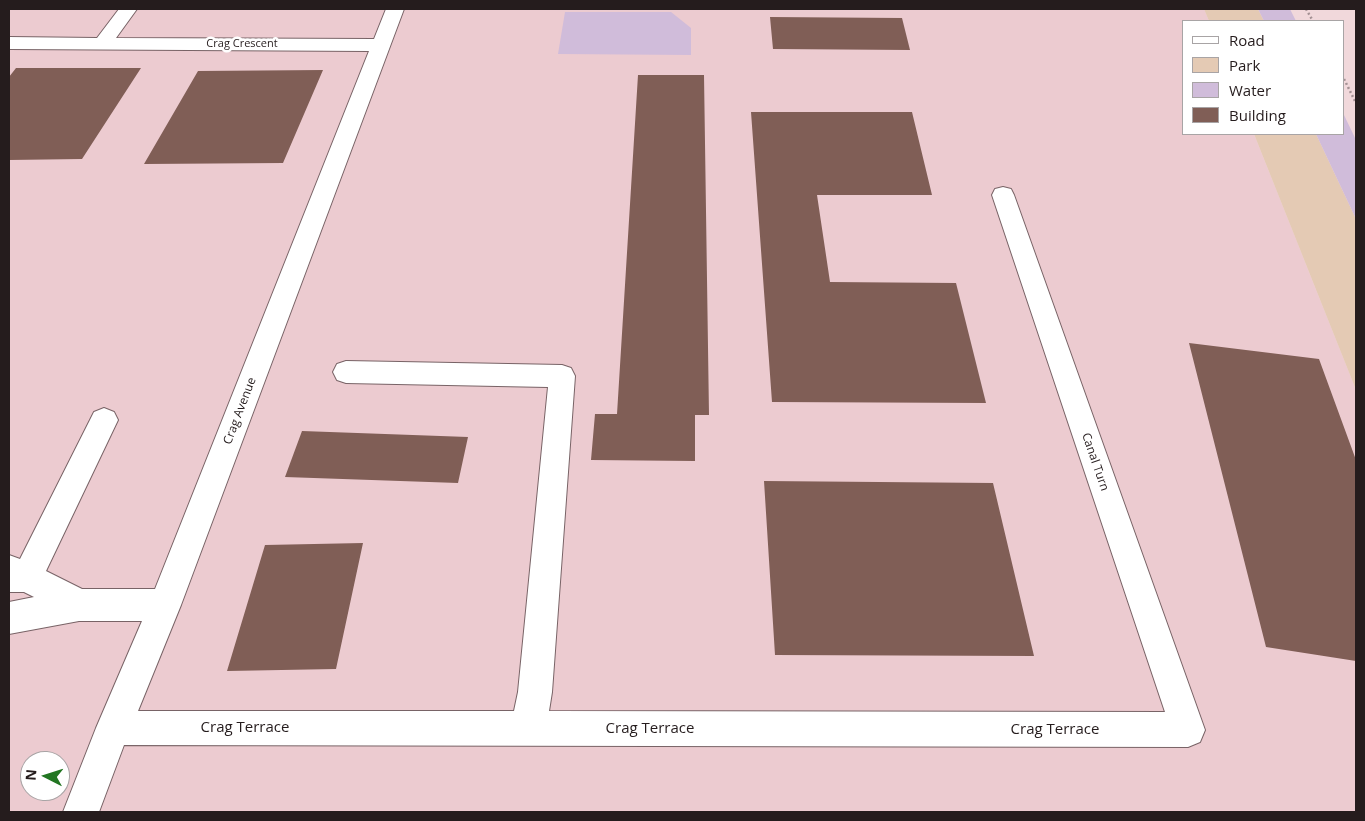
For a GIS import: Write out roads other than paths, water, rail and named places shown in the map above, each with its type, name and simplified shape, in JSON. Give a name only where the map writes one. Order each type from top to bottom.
[{"type":"street","points":[[103,43],[128,9]]},
{"type":"street","name":"Crag Avenue","points":[[81,812],[113,728],[165,606],[395,9]]},
{"type":"street","name":"Crag Crescent","points":[[9,43],[380,45]]},
{"type":"street","name":"Canal Turn","points":[[1003,195],[1188,730]]},
{"type":"street","points":[[346,372],[562,376],[536,692],[528,729]]},
{"type":"street","points":[[79,605],[15,575],[104,420]]},
{"type":"street","points":[[9,618],[79,605],[165,606]]},
{"type":"street","points":[[9,634],[79,605]]},
{"type":"street","name":"Crag Terrace","points":[[113,728],[1188,730]]},
{"type":"water","points":[[1258,9],[1290,9],[1296,20],[1264,20]]},
{"type":"water","points":[[565,12],[671,12],[691,28],[691,55],[558,54]]},
{"type":"water","points":[[1345,117],[1356,140],[1356,219],[1316,135],[1345,135]]}]
